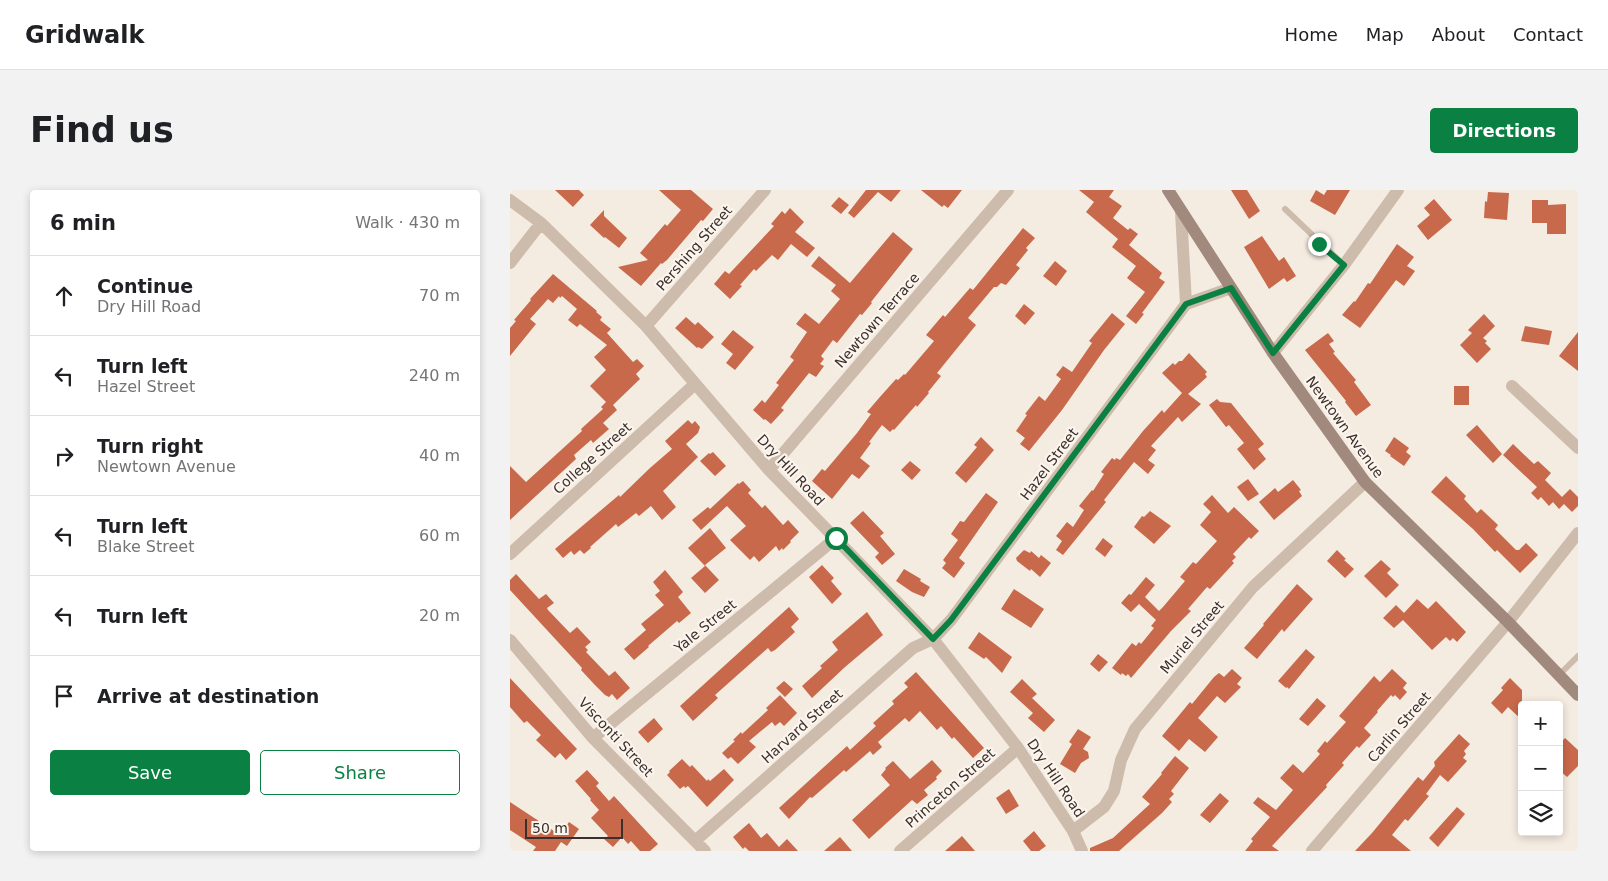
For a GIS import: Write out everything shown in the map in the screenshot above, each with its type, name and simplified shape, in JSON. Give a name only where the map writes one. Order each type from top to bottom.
[{"type":"main road","name":"Newtown Avenue","points":[[1168,190],[1273,353],[1365,482],[1508,622],[1578,695]]},
{"type":"street","points":[[510,194],[514,190]]},
{"type":"street","name":"Pershing Street","points":[[646,326],[765,190]]},
{"type":"street","name":"Newtown Terrace","points":[[769,470],[1008,190]]},
{"type":"street","points":[[1273,353],[1344,265],[1398,190]]},
{"type":"street","name":"Dry Hill Road","points":[[510,200],[541,223],[646,326],[769,470],[933,639],[1018,748],[1073,831],[1082,851]]},
{"type":"street","points":[[1181,212],[1186,304],[1231,288]]},
{"type":"street","points":[[510,263],[541,223]]},
{"type":"street","name":"Hazel Street","points":[[933,639],[951,620],[1186,304]]},
{"type":"street","name":"College Street","points":[[510,554],[695,384]]},
{"type":"street","points":[[1512,386],[1578,448]]},
{"type":"street","name":"Muriel Street","points":[[1073,831],[1104,807],[1114,791],[1121,760],[1135,729],[1252,587],[1365,482]]},
{"type":"street","name":"Carlin Street","points":[[1312,851],[1508,622],[1578,534]]},
{"type":"street","name":"Yale Street","points":[[593,738],[836,538]]},
{"type":"street","name":"Harvard Street","points":[[696,841],[912,648],[933,639]]},
{"type":"street","name":"Visconti Street","points":[[510,640],[593,738],[705,851]]},
{"type":"street","name":"Princeton Street","points":[[900,851],[1018,748]]},
{"type":"lane","points":[[1284,209],[1344,265]]},
{"type":"lane","points":[[1558,675],[1578,656]]},
{"type":"building","points":[[555,190],[579,190],[584,195],[573,207]]},
{"type":"building","points":[[659,190],[691,190],[713,209],[641,286],[618,267],[648,260],[640,253],[665,224],[667,226],[681,210]]},
{"type":"building","points":[[866,190],[901,190],[891,202],[878,192],[854,218],[848,213]]},
{"type":"building","points":[[921,190],[962,190],[948,208],[944,205],[942,207]]},
{"type":"building","points":[[1079,190],[1114,190],[1109,197],[1122,206],[1113,218],[1128,230],[1130,228],[1138,234],[1129,245],[1162,273],[1159,278],[1165,282],[1136,324],[1126,316],[1145,292],[1127,278],[1136,266],[1112,247],[1118,239],[1086,212],[1094,202]]},
{"type":"building","points":[[1231,190],[1247,190],[1260,211],[1249,219]]},
{"type":"building","points":[[1316,190],[1324,195],[1327,190],[1350,190],[1335,215],[1310,201]]},
{"type":"building","points":[[1488,192],[1509,193],[1507,220],[1484,218],[1485,201],[1487,202]]},
{"type":"building","points":[[839,197],[849,205],[841,214],[831,206]]},
{"type":"building","points":[[1434,199],[1452,220],[1428,240],[1417,226],[1430,215],[1424,208]]},
{"type":"building","points":[[1532,200],[1548,200],[1548,205],[1566,204],[1566,234],[1547,234],[1547,223],[1532,223]]},
{"type":"building","points":[[790,208],[804,222],[795,232],[815,248],[807,257],[791,244],[778,260],[772,255],[756,271],[754,269],[730,299],[714,284],[725,271],[729,274],[774,226],[771,224],[782,211],[785,214]]},
{"type":"building","points":[[604,210],[604,216],[627,238],[619,248],[590,225]]},
{"type":"building","points":[[1023,228],[1035,238],[1026,248],[1028,250],[1016,265],[1020,268],[1006,285],[1001,283],[994,287],[968,318],[976,325],[937,373],[941,376],[929,393],[894,430],[890,432],[882,425],[860,458],[870,466],[859,479],[852,474],[832,499],[812,481],[822,469],[825,471],[857,433],[871,414],[867,412],[879,398],[896,379],[898,380],[905,375],[934,341],[926,335],[943,315],[945,317],[970,288],[973,290]]},
{"type":"building","points":[[893,232],[913,249],[862,315],[860,314],[837,343],[833,340],[821,356],[824,359],[820,364],[824,366],[816,377],[809,373],[781,408],[784,410],[771,424],[764,420],[753,410],[762,400],[765,403],[779,385],[776,383],[794,360],[790,357],[807,332],[796,324],[805,313],[819,324],[840,299],[831,291],[836,285],[811,266],[819,256],[850,283]]},
{"type":"building","points":[[1262,236],[1279,261],[1284,257],[1296,276],[1287,282],[1284,278],[1269,289],[1244,247]]},
{"type":"building","points":[[1397,244],[1414,257],[1407,266],[1415,271],[1404,286],[1396,280],[1360,328],[1342,315],[1355,302],[1368,283],[1370,284]]},
{"type":"building","points":[[1055,261],[1067,271],[1056,286],[1043,276]]},
{"type":"building","points":[[553,274],[597,311],[602,317],[600,320],[611,329],[607,333],[633,362],[637,359],[644,366],[636,374],[640,379],[613,405],[617,410],[603,423],[609,429],[593,443],[591,440],[574,455],[576,459],[510,520],[510,466],[526,482],[582,431],[581,429],[603,409],[601,407],[606,402],[590,386],[606,370],[594,357],[607,345],[580,324],[577,327],[568,320],[577,309],[562,296],[560,298],[559,296],[553,303],[548,299],[530,319],[536,324],[510,356],[510,328],[516,321],[514,320]]},
{"type":"building","points":[[1024,304],[1035,313],[1025,325],[1015,316]]},
{"type":"building","points":[[1112,313],[1125,324],[1104,350],[1062,410],[1029,451],[1020,444],[1025,438],[1016,431],[1027,415],[1025,414],[1039,396],[1045,401],[1061,379],[1056,375],[1063,366],[1072,372],[1092,343],[1089,341]]},
{"type":"building","points":[[1484,314],[1495,326],[1483,338],[1491,349],[1477,363],[1460,345],[1472,333],[1468,330]]},
{"type":"building","points":[[686,317],[695,325],[698,322],[714,337],[702,349],[697,348],[675,328]]},
{"type":"building","points":[[1525,326],[1552,331],[1549,345],[1521,341]]},
{"type":"building","points":[[733,330],[754,347],[735,370],[726,363],[733,354],[721,344]]},
{"type":"building","points":[[1578,332],[1578,371],[1559,356]]},
{"type":"building","points":[[1328,333],[1334,341],[1329,344],[1335,352],[1333,353],[1356,380],[1354,382],[1371,405],[1356,416],[1305,350]]},
{"type":"building","points":[[1189,353],[1207,372],[1205,374],[1207,377],[1188,394],[1201,404],[1182,422],[1178,417],[1151,446],[1156,450],[1148,460],[1155,465],[1148,474],[1134,462],[1104,500],[1106,502],[1063,555],[1056,550],[1062,541],[1056,536],[1067,522],[1073,527],[1084,510],[1079,506],[1093,491],[1104,474],[1101,472],[1112,458],[1120,460],[1162,410],[1164,413],[1182,393],[1162,373],[1173,363],[1175,365],[1182,361]]},
{"type":"building","points":[[1454,386],[1469,386],[1469,405],[1454,405]]},
{"type":"building","points":[[1217,399],[1220,402],[1231,403],[1264,444],[1258,449],[1266,459],[1254,470],[1237,449],[1244,443],[1229,425],[1226,427],[1209,405]]},
{"type":"building","points":[[688,420],[692,424],[695,421],[700,427],[698,433],[686,444],[698,457],[663,491],[676,507],[662,520],[651,506],[639,516],[636,513],[618,527],[616,524],[584,554],[580,550],[574,555],[571,551],[563,558],[555,549],[619,495],[620,497],[672,449],[665,441]]},
{"type":"building","points":[[1477,425],[1502,454],[1493,463],[1466,435]]},
{"type":"building","points":[[981,437],[994,450],[966,483],[955,473],[977,447],[974,445]]},
{"type":"building","points":[[1394,437],[1409,448],[1406,452],[1411,456],[1404,466],[1385,451]]},
{"type":"building","points":[[1513,444],[1534,464],[1538,461],[1551,473],[1545,480],[1562,497],[1570,489],[1578,497],[1578,506],[1572,512],[1564,504],[1559,509],[1553,502],[1549,506],[1541,497],[1538,500],[1531,493],[1537,487],[1503,455]]},
{"type":"building","points":[[713,452],[726,466],[715,476],[700,461]]},
{"type":"building","points":[[910,461],[921,470],[912,480],[901,470]]},
{"type":"building","points":[[1446,476],[1466,496],[1464,499],[1477,513],[1481,509],[1498,525],[1495,529],[1516,550],[1519,550],[1526,543],[1538,555],[1520,573],[1497,550],[1495,552],[1473,529],[1431,492]]},
{"type":"building","points":[[1248,479],[1259,494],[1248,501],[1237,487]]},
{"type":"building","points":[[1293,480],[1301,490],[1299,491],[1302,496],[1274,520],[1259,502],[1275,488],[1278,492]]},
{"type":"building","points":[[743,481],[751,490],[748,493],[762,508],[765,505],[783,525],[788,520],[799,532],[783,550],[782,548],[779,551],[776,546],[759,562],[754,556],[750,560],[730,540],[746,526],[727,506],[701,530],[692,520],[708,507],[710,509],[738,483]]},
{"type":"building","points":[[986,493],[998,502],[959,558],[965,563],[954,578],[942,568],[946,563],[943,560],[958,540],[951,534],[960,521],[964,522]]},
{"type":"building","points":[[1212,495],[1228,513],[1234,507],[1259,531],[1251,539],[1249,537],[1233,554],[1236,557],[1232,561],[1234,563],[1210,589],[1207,587],[1188,609],[1191,611],[1171,631],[1131,678],[1128,674],[1126,676],[1122,673],[1121,675],[1112,668],[1132,643],[1136,646],[1139,642],[1141,644],[1154,628],[1151,626],[1156,620],[1139,604],[1131,612],[1121,603],[1129,594],[1131,595],[1146,577],[1155,585],[1145,597],[1159,611],[1185,581],[1180,577],[1193,562],[1196,564],[1217,541],[1200,525],[1211,512],[1203,504]]},
{"type":"building","points":[[863,511],[884,533],[880,536],[895,554],[882,565],[875,557],[879,553],[850,523]]},
{"type":"building","points":[[1150,511],[1171,526],[1154,544],[1134,527],[1142,516],[1144,517]]},
{"type":"building","points":[[710,528],[726,548],[705,565],[719,580],[705,593],[691,578],[705,566],[688,548]]},
{"type":"building","points":[[1103,538],[1113,546],[1105,557],[1095,549]]},
{"type":"building","points":[[1024,550],[1030,553],[1031,551],[1039,558],[1041,555],[1051,563],[1040,577],[1017,561],[1016,558]]},
{"type":"building","points":[[1337,550],[1354,569],[1345,578],[1327,561]]},
{"type":"building","points":[[1381,560],[1391,569],[1387,573],[1399,585],[1386,598],[1364,576]]},
{"type":"building","points":[[822,565],[834,578],[831,581],[842,594],[832,604],[809,577]]},
{"type":"building","points":[[904,569],[930,587],[924,597],[912,592],[896,581]]},
{"type":"building","points":[[665,570],[683,592],[678,597],[691,613],[679,623],[677,621],[634,660],[624,649],[646,630],[641,624],[664,605],[655,595],[660,591],[653,582]]},
{"type":"building","points":[[516,574],[539,599],[546,594],[554,603],[547,608],[548,610],[570,633],[577,627],[591,642],[585,647],[588,650],[586,652],[609,676],[615,671],[630,688],[617,700],[612,694],[609,697],[605,695],[594,684],[581,670],[582,668],[510,590],[510,580]]},
{"type":"building","points":[[1297,584],[1313,599],[1284,632],[1282,629],[1257,659],[1244,648]]},
{"type":"building","points":[[1014,589],[1044,609],[1031,628],[1001,609]]},
{"type":"building","points":[[1417,599],[1428,609],[1436,601],[1466,632],[1457,642],[1453,638],[1450,641],[1446,637],[1432,650],[1403,620],[1394,628],[1383,618],[1396,605],[1404,613]]},
{"type":"building","points":[[789,607],[799,619],[791,627],[795,632],[775,650],[771,652],[768,648],[715,695],[718,698],[693,721],[680,706]]},
{"type":"building","points":[[867,612],[883,635],[812,698],[802,686],[838,650],[832,642]]},
{"type":"building","points":[[979,632],[1012,657],[1002,673],[986,657],[984,659],[968,648]]},
{"type":"building","points":[[1306,649],[1315,657],[1289,689],[1286,688],[1278,681]]},
{"type":"building","points":[[1098,654],[1108,662],[1099,672],[1090,664]]},
{"type":"building","points":[[1232,669],[1242,678],[1237,684],[1241,687],[1225,703],[1217,696],[1198,718],[1218,737],[1205,752],[1189,739],[1179,751],[1162,736],[1214,677],[1219,673],[1224,677]]},
{"type":"building","points":[[1392,669],[1407,683],[1403,688],[1407,692],[1400,700],[1395,695],[1393,697],[1391,695],[1377,711],[1364,728],[1371,735],[1359,748],[1357,746],[1342,763],[1344,765],[1326,785],[1327,787],[1272,846],[1279,851],[1245,851],[1253,841],[1251,839],[1270,817],[1253,803],[1258,797],[1276,810],[1293,790],[1280,778],[1293,764],[1303,773],[1320,754],[1317,751],[1325,741],[1327,743],[1346,722],[1339,716],[1374,676],[1380,682]]},
{"type":"building","points":[[916,672],[984,748],[973,758],[954,737],[952,739],[941,726],[937,730],[920,711],[909,722],[905,718],[878,742],[882,747],[873,755],[870,751],[846,772],[844,770],[812,798],[810,797],[789,819],[779,808],[847,746],[850,750],[876,726],[873,723],[894,704],[892,701],[908,687],[904,683]]},
{"type":"building","points":[[510,678],[577,749],[566,760],[560,753],[555,758],[536,740],[541,735],[527,721],[524,723],[510,707]]},
{"type":"building","points":[[1510,678],[1522,690],[1522,701],[1518,701],[1518,716],[1508,707],[1502,714],[1491,703],[1503,690],[1501,688]]},
{"type":"building","points":[[1022,679],[1037,694],[1032,698],[1055,720],[1044,732],[1028,718],[1033,713],[1010,692]]},
{"type":"building","points":[[784,681],[793,689],[785,697],[776,688]]},
{"type":"building","points":[[780,695],[797,713],[784,726],[780,722],[775,726],[772,722],[749,741],[756,747],[738,764],[731,757],[728,759],[722,753],[735,741],[733,740],[741,732],[742,734],[768,710],[766,708]]},
{"type":"building","points":[[1317,698],[1326,706],[1308,726],[1299,719]]},
{"type":"building","points":[[654,718],[663,729],[648,743],[638,732]]},
{"type":"building","points":[[1078,729],[1091,737],[1083,749],[1088,752],[1089,758],[1081,763],[1075,773],[1060,764],[1072,744],[1069,742]]},
{"type":"building","points":[[1459,734],[1470,744],[1464,751],[1466,754],[1463,758],[1467,761],[1448,782],[1440,775],[1426,794],[1429,796],[1408,821],[1405,819],[1392,835],[1411,851],[1355,851],[1418,777],[1423,781],[1435,766],[1434,762]]},
{"type":"building","points":[[1565,738],[1578,750],[1578,766],[1567,777],[1563,774],[1563,740]]},
{"type":"building","points":[[1175,756],[1189,768],[1171,791],[1174,794],[1169,799],[1172,802],[1119,851],[1090,851],[1090,848],[1113,838],[1150,804],[1142,797]]},
{"type":"building","points":[[682,759],[690,767],[692,765],[707,781],[708,779],[710,781],[724,769],[734,780],[707,807],[688,786],[680,789],[667,775]]},
{"type":"building","points":[[932,760],[942,771],[936,777],[937,779],[924,790],[928,795],[917,804],[912,800],[869,839],[852,820],[890,785],[881,775],[885,768],[893,761],[910,779]]},
{"type":"building","points":[[587,770],[599,783],[596,786],[609,801],[614,796],[658,844],[650,851],[640,851],[631,841],[628,844],[622,837],[613,847],[604,839],[608,836],[591,818],[599,810],[575,781]]},
{"type":"building","points":[[1009,789],[1019,806],[1006,814],[996,798]]},
{"type":"building","points":[[1220,793],[1229,801],[1210,823],[1200,815]]},
{"type":"building","points":[[510,802],[560,835],[569,822],[579,829],[567,846],[561,842],[555,851],[533,851],[536,847],[510,830]]},
{"type":"building","points":[[1457,807],[1465,814],[1438,847],[1429,838]]},
{"type":"building","points":[[749,823],[761,838],[767,833],[779,847],[787,839],[798,851],[749,851],[745,847],[743,849],[733,837]]},
{"type":"building","points":[[1034,831],[1046,846],[1039,851],[1031,851],[1023,841]]},
{"type":"building","points":[[962,836],[975,851],[945,851]]},
{"type":"building","points":[[840,837],[852,851],[824,851]]},
{"type":"route","points":[[836,538],[933,639],[951,620],[1186,304],[1231,288],[1273,353],[1344,265],[1319,244]]}]
